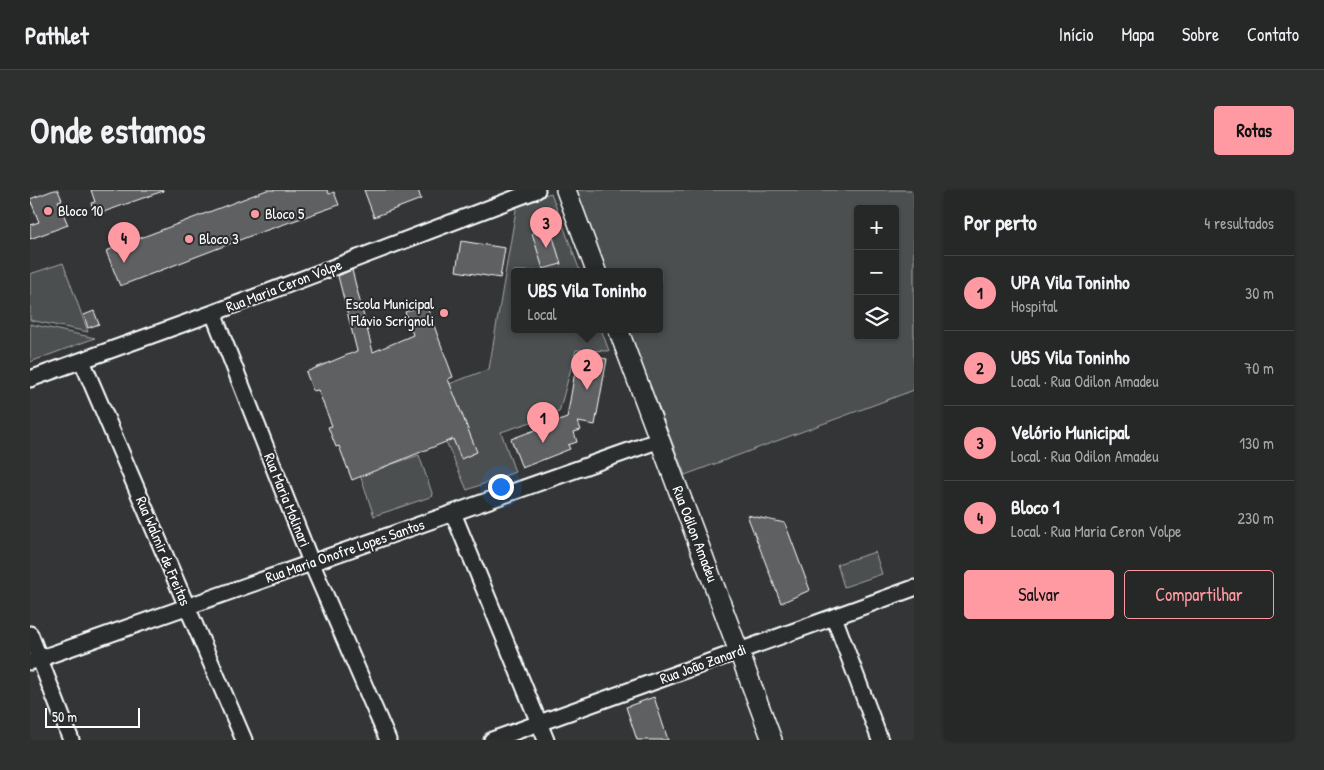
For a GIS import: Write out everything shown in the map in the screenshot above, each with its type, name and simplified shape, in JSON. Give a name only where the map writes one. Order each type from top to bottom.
[{"type":"street","name":"Rua Maria Ceron Volpe","points":[[30,379],[213,313],[537,190]]},
{"type":"street","points":[[566,190],[595,268]]},
{"type":"street","name":"Rua Maria Molinari","points":[[213,313],[311,562],[388,740]]},
{"type":"street","name":"Rua Odilon Amadeu","points":[[620,333],[772,740]]},
{"type":"street","name":"Rua Walmir de Freitas","points":[[82,361],[244,740]]},
{"type":"street","name":"Rua Maria Onofre Lopes Santos","points":[[35,660],[660,440]]},
{"type":"street","points":[[453,512],[546,740]]},
{"type":"street","name":"Rua João Zanardi","points":[[492,740],[914,588]]},
{"type":"street","points":[[834,617],[880,740]]},
{"type":"street","points":[[30,634],[35,660],[71,740]]},
{"type":"shaded area","points":[[575,190],[914,190],[914,390],[685,475],[630,333],[663,333],[663,268],[605,268]]},
{"type":"shaded area","points":[[551,193],[579,268],[511,268],[511,333],[602,333],[609,351],[576,350],[559,412],[551,415],[550,422],[537,420],[501,432],[515,472],[467,490],[425,393],[489,369],[517,204]]},
{"type":"shaded area","points":[[63,263],[88,332],[30,320],[30,274]]},
{"type":"shaded area","points":[[30,324],[95,338],[30,362]]},
{"type":"shaded area","points":[[419,455],[433,496],[374,516],[360,475]]},
{"type":"shaded area","points":[[875,552],[882,574],[844,587],[837,564]]},
{"type":"building","name":"Bloco 10","points":[[58,190],[62,200],[58,201],[68,225],[30,239],[30,225],[39,222],[30,199]]},
{"type":"building","points":[[91,190],[163,191],[95,215],[91,203],[95,202]]},
{"type":"building","points":[[267,190],[327,190],[329,194],[334,192],[339,205],[250,236],[120,286],[106,251]]},
{"type":"building","points":[[364,190],[418,190],[421,199],[374,217]]},
{"type":"building","points":[[550,227],[561,264],[543,268],[532,233]]},
{"type":"building","points":[[461,241],[505,248],[500,278],[456,271]]},
{"type":"building","points":[[352,270],[373,352],[413,335],[405,312],[426,304],[453,377],[448,379],[477,452],[461,459],[453,439],[352,480],[339,446],[336,447],[328,427],[332,426],[318,390],[313,391],[306,372],[357,351],[338,276]]},
{"type":"building","points":[[94,311],[99,324],[88,328],[84,315]]},
{"type":"building","points":[[578,354],[607,359],[595,425],[578,422],[581,430],[574,432],[577,442],[568,445],[570,449],[522,468],[511,439],[567,418]]},
{"type":"building","points":[[747,515],[785,523],[810,590],[781,603]]},
{"type":"building","points":[[654,697],[668,740],[637,740],[626,707]]},
{"type":"place","name":"Bloco 10","points":[[48,211]]},
{"type":"place","name":"Bloco 5","points":[[255,214]]},
{"type":"place","name":"Bloco 3","points":[[189,239]]},
{"type":"place","name":"Velório Municipal","points":[[546,248]]},
{"type":"place","name":"Bloco 1","points":[[124,263]]},
{"type":"place","name":"Escola Municipal Flávio Scrignoli","points":[[444,313]]},
{"type":"place","name":"UBS Vila Toninho","points":[[587,390]]},
{"type":"place","name":"UPA Vila Toninho","points":[[543,443]]}]
